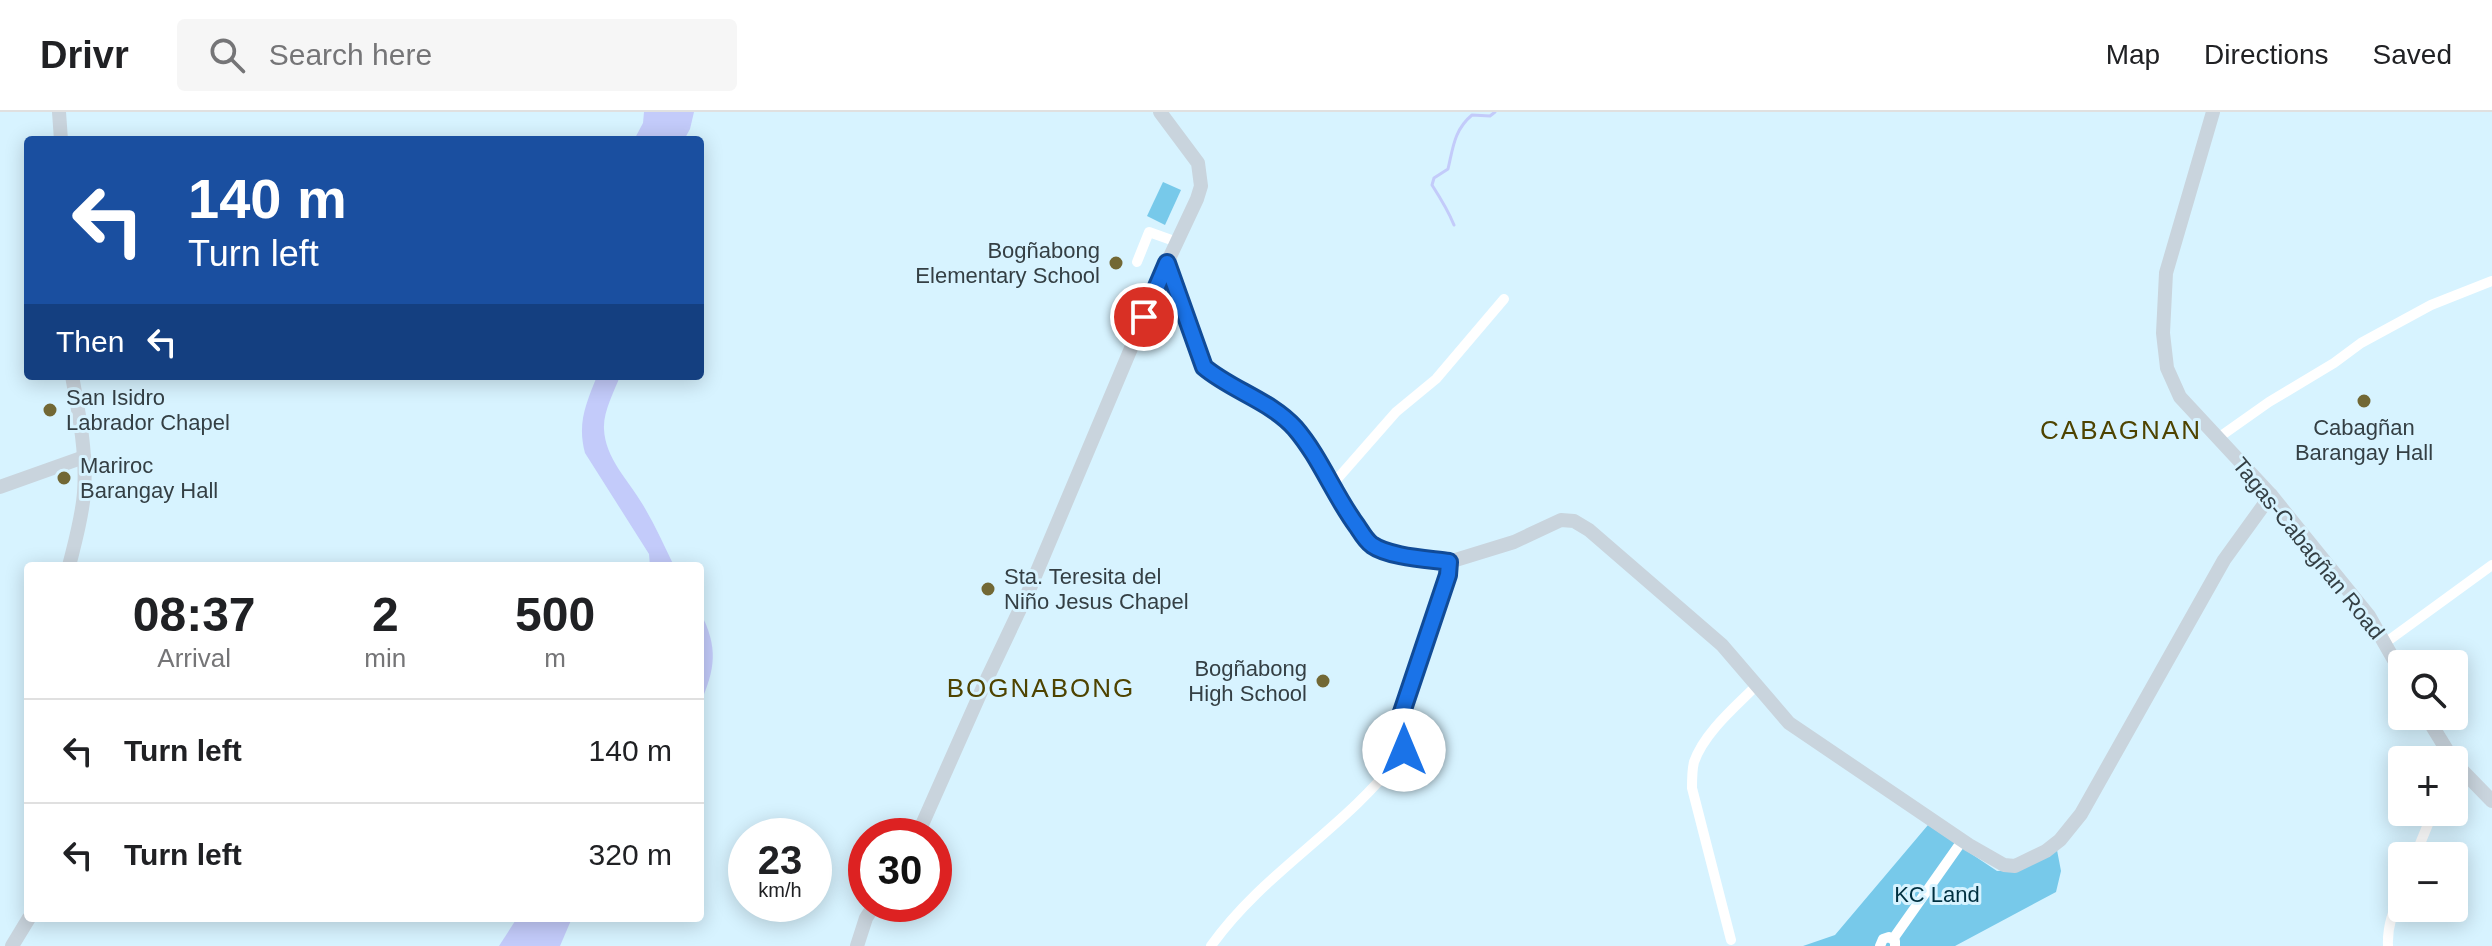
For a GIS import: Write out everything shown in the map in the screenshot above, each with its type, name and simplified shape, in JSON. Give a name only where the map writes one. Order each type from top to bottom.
[{"type":"street","points":[[59,112],[61,136]]},
{"type":"street","points":[[925,818],[1030,588],[1197,199],[1200,173],[1193,155],[1160,112]]},
{"type":"street","name":"Tagas-Cabagñan Road","points":[[2213,112],[2166,273],[2163,333],[2167,368],[2180,397],[2271,495],[2369,616],[2389,650]]},
{"type":"street","points":[[1137,262],[1149,232],[1177,242]]},
{"type":"street","points":[[1167,263],[1204,367],[1294,427],[1347,513],[1374,547],[1449,562],[1514,542],[1561,520],[1574,521],[1589,530],[1722,645],[1789,723],[1962,841],[2004,865],[2015,866],[2046,851],[2060,840],[2081,814],[2224,560],[2271,495]]},
{"type":"street","points":[[2218,438],[2361,343],[2431,305],[2492,281]]},
{"type":"street","points":[[1331,486],[1396,412],[1436,379],[1504,299]]},
{"type":"street","points":[[70,562],[84,494],[84,457],[73,380]]},
{"type":"street","points":[[0,487],[84,457]]},
{"type":"street","points":[[1211,946],[1246,905],[1384,778],[1404,750],[1400,728],[1402,713],[1448,575],[1449,562]]},
{"type":"street","points":[[2385,643],[2492,565]]},
{"type":"street","points":[[1731,940],[1692,788],[1693,764],[1702,745],[1720,722],[1756,686]]},
{"type":"street","points":[[1402,713],[1420,720]]},
{"type":"street","points":[[2468,778],[2492,801]]},
{"type":"street","points":[[1880,946],[1884,938],[1894,943],[1962,841]]},
{"type":"street","points":[[12,946],[27,922]]},
{"type":"street","points":[[857,946],[865,922]]},
{"type":"street","points":[[2388,946],[2390,922]]},
{"type":"green space","points":[[1163,182],[1181,190],[1165,225],[1147,216]]},
{"type":"green space","name":"KC Land","points":[[1928,825],[1997,871],[2020,870],[2057,850],[2061,871],[2056,892],[1955,946],[1803,946],[1835,935]]},
{"type":"shaded area","points":[[644,112],[694,112],[686,136],[636,136],[643,123]]},
{"type":"shaded area","points":[[595,380],[618,380],[605,416],[605,440],[672,562],[650,562],[649,554],[585,453],[582,423]]},
{"type":"shaded area","points":[[704,621],[713,658],[704,693]]},
{"type":"shaded area","points":[[514,922],[570,922],[560,946],[499,946]]},
{"type":"waterway","points":[[1454,225],[1432,185],[1434,178],[1448,169],[1455,140],[1466,121],[1472,115],[1490,116],[1495,112]]},
{"type":"place","name":"Bogñabong Elementary School","points":[[1116,263]]},
{"type":"place","name":"Cabagñan Barangay Hall","points":[[2364,401]]},
{"type":"place","name":"San Isidro Labrador Chapel","points":[[50,410]]},
{"type":"place","name":"Mariroc Barangay Hall","points":[[64,478]]},
{"type":"place","name":"Sta. Teresita del Niño Jesus Chapel","points":[[988,589]]},
{"type":"place","name":"Bogñabong High School","points":[[1323,681]]},
{"type":"district","name":"CABAGNAN","points":[[2121,430]]},
{"type":"district","name":"BOGNABONG","points":[[1041,688]]},
{"type":"route","points":[[1144,317],[1167,263],[1204,367],[1294,427],[1369,543],[1392,553],[1449,562],[1448,575],[1400,718],[1404,750]]}]
